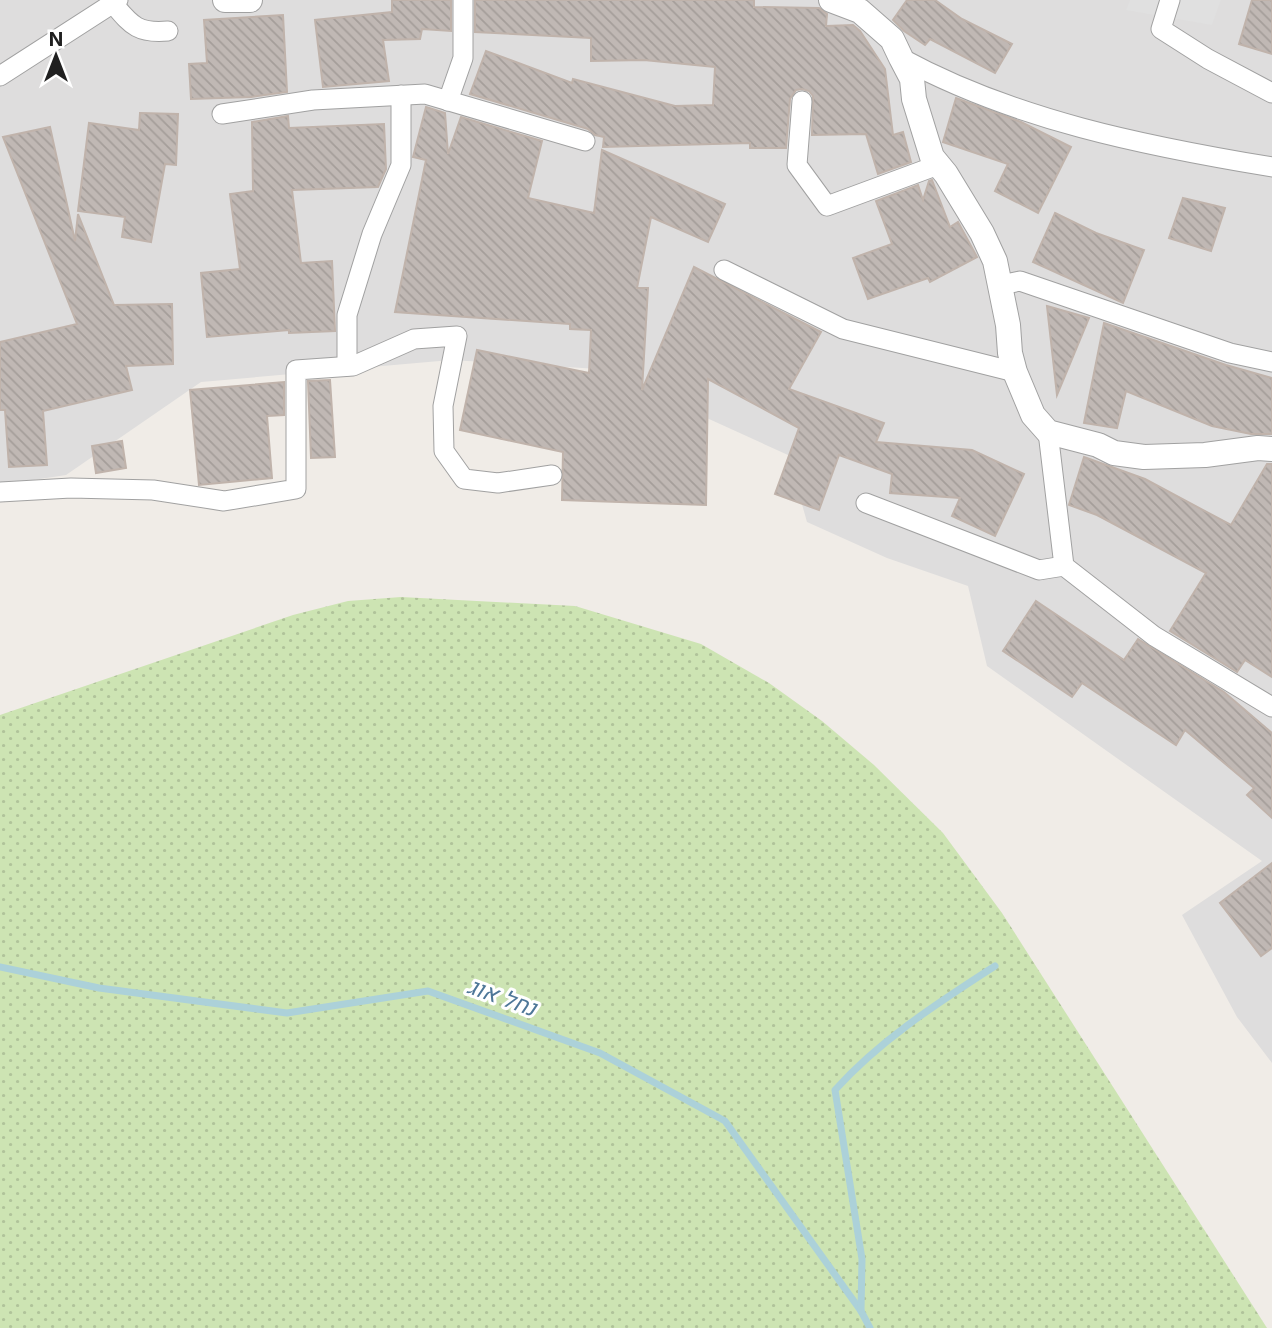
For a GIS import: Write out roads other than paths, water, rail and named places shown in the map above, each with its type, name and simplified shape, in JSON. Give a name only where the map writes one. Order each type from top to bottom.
[{"type":"street","points":[[225,0],[250,0]]},
{"type":"street","points":[[448,101],[463,58],[463,0]]},
{"type":"street","points":[[831,0],[860,11],[892,39],[912,79],[914,99],[932,157],[946,174],[982,233],[995,261],[1015,372],[1032,415],[1048,432],[1098,445],[1114,453],[1144,457],[1272,449]]},
{"type":"street","points":[[1170,0],[1161,29],[1208,59],[1272,93]]},
{"type":"street","points":[[0,76],[114,2],[138,30],[168,31]]},
{"type":"street","points":[[901,58],[936,77],[1050,121],[1203,156],[1272,167]]},
{"type":"street","points":[[222,114],[313,100],[425,94],[585,141]]},
{"type":"street","points":[[347,366],[347,315],[372,234],[401,165],[401,95]]},
{"type":"street","points":[[802,101],[797,165],[827,206],[938,165]]},
{"type":"street","points":[[724,270],[843,329],[1015,372]]},
{"type":"street","points":[[1001,285],[1020,281],[1230,353],[1272,362]]},
{"type":"street","points":[[0,492],[71,488],[153,490],[224,501],[296,489],[296,370],[353,366],[414,339],[457,336],[443,406],[444,452],[464,479],[498,483],[552,475]]},
{"type":"street","points":[[1048,432],[1064,566],[1154,636],[1272,707]]},
{"type":"street","points":[[866,503],[1039,570],[1064,566]]},
{"type":"waterway","points":[[861,1311],[862,1259],[835,1090],[891,1038],[995,966]]},
{"type":"waterway","name":"נחל אוג","points":[[0,967],[99,988],[287,1013],[428,991],[600,1053],[725,1121],[861,1311],[870,1328]]}]
